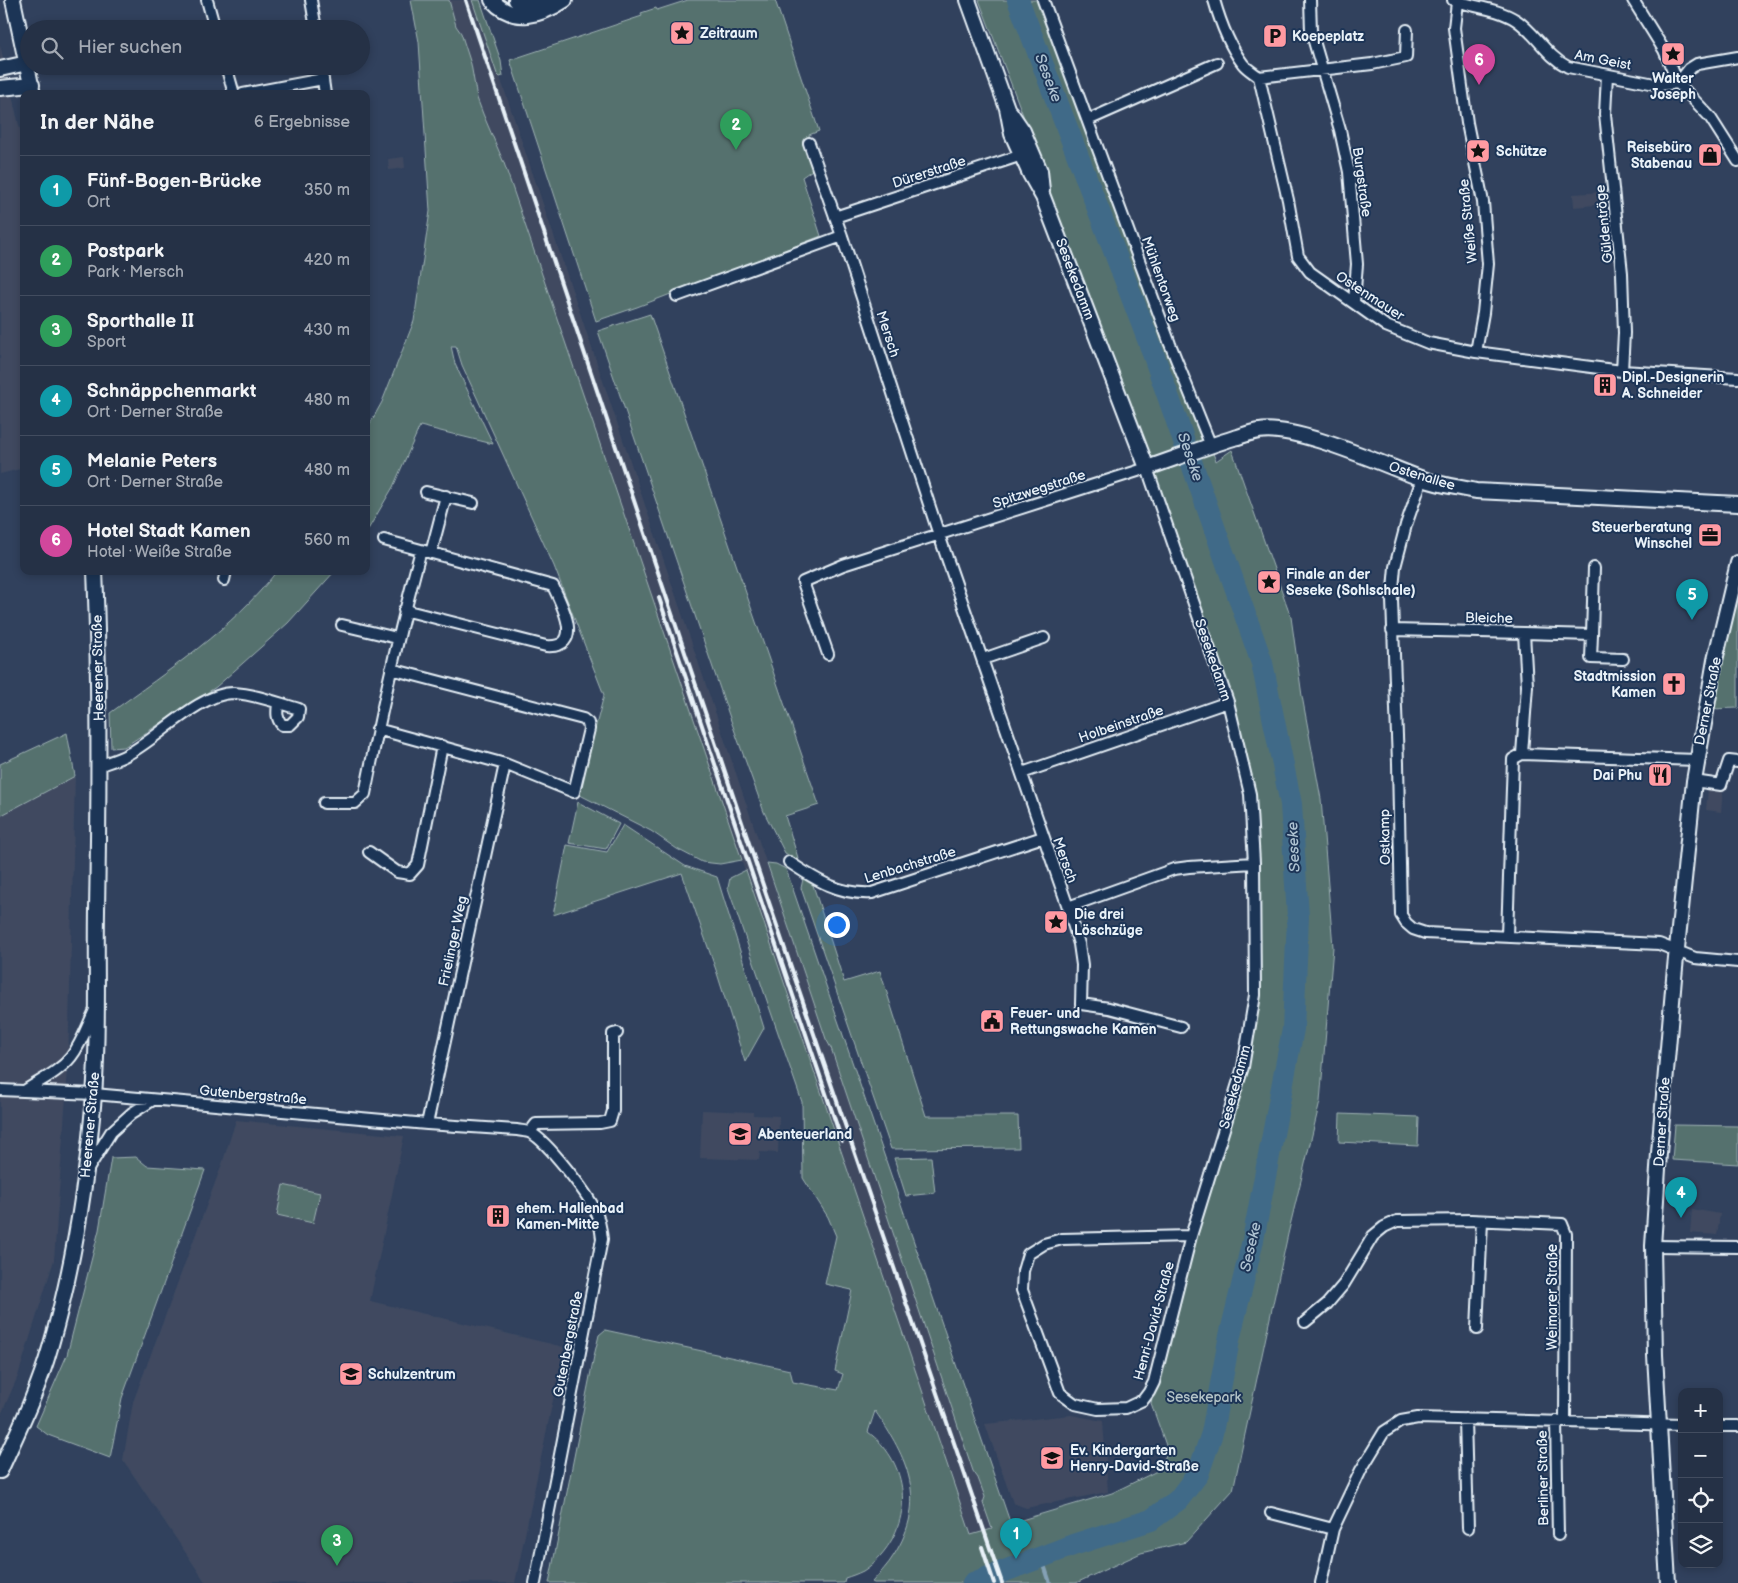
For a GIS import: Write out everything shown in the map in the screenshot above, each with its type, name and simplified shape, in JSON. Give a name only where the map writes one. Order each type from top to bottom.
[{"type":"street","points":[[13,0],[20,32]]},
{"type":"street","points":[[207,0],[213,20]]},
{"type":"street","points":[[312,0],[315,20]]},
{"type":"street","points":[[492,0],[500,8],[525,16],[531,16],[565,0]]},
{"type":"street","points":[[516,0],[529,3],[554,0]]},
{"type":"street","name":"Sesekedamm","points":[[968,0],[1007,108],[1023,131],[1026,154],[1040,171],[1043,197],[1147,468],[1228,702],[1250,794],[1254,863],[1255,995],[1243,1067],[1219,1144]]},
{"type":"street","name":"Mühlentorweg","points":[[1044,0],[1170,344],[1205,448]]},
{"type":"street","points":[[1214,0],[1228,36],[1244,65],[1259,77],[1372,64],[1406,57],[1407,30]]},
{"type":"street","points":[[1310,0],[1311,31],[1323,69]]},
{"type":"street","points":[[1633,0],[1664,50],[1678,83],[1710,117],[1738,161]]},
{"type":"street","name":"Am Geist","points":[[1455,1],[1505,15],[1523,26],[1559,63],[1574,69],[1660,85],[1678,83]]},
{"type":"street","name":"Weiße Straße","points":[[1455,1],[1451,28],[1466,123],[1483,202],[1488,264],[1483,314],[1476,352]]},
{"type":"street","points":[[1678,83],[1689,69],[1697,64],[1738,57]]},
{"type":"street","points":[[1088,120],[1217,63]]},
{"type":"street","points":[[0,69],[20,65]]},
{"type":"street","name":"Burgstraße","points":[[1323,69],[1340,130],[1349,172],[1357,264],[1354,302]]},
{"type":"street","points":[[0,88],[32,90],[29,75]]},
{"type":"street","points":[[229,75],[233,90]]},
{"type":"street","points":[[322,75],[324,90]]},
{"type":"street","name":"Güldentröge","points":[[1607,75],[1605,114],[1622,273],[1624,332],[1622,371]]},
{"type":"street","name":"Ostenmauer","points":[[1259,77],[1288,200],[1298,256],[1310,272],[1370,315],[1394,329],[1428,343],[1476,352],[1622,371],[1738,378]]},
{"type":"street","points":[[264,90],[323,79]]},
{"type":"street","name":"Mersch","points":[[808,143],[842,236],[939,535],[1068,907],[1079,944],[1082,965],[1081,1004],[1109,1008],[1181,1027]]},
{"type":"street","name":"Dürerstraße","points":[[835,217],[1026,154]]},
{"type":"street","points":[[677,296],[842,236]]},
{"type":"street","name":"Ostenallee","points":[[1147,468],[1261,430],[1282,432],[1336,447],[1436,483],[1484,491],[1738,504]]},
{"type":"street","name":"Spitzwegstraße","points":[[939,535],[1147,468]]},
{"type":"street","name":"Ostkamp","points":[[1422,479],[1406,525],[1395,567],[1392,600],[1401,915],[1406,923],[1413,929],[1425,933],[1659,944],[1695,958],[1738,962]]},
{"type":"street","points":[[426,492],[473,503]]},
{"type":"street","points":[[324,803],[355,803],[365,794],[377,729],[404,610],[446,496]]},
{"type":"street","points":[[828,654],[804,582],[843,566],[939,535]]},
{"type":"street","points":[[384,540],[553,586],[568,620],[569,627],[568,634],[563,641],[557,645],[546,646],[404,610]]},
{"type":"street","name":"Derner Straße","points":[[1668,1583],[1655,1355],[1653,1246],[1659,1153],[1676,950],[1696,760],[1715,660],[1738,564]]},
{"type":"street","points":[[1594,568],[1591,658],[1623,659]]},
{"type":"street","name":"Heerener Straße","points":[[0,1471],[28,1410],[50,1350],[73,1260],[86,1171],[94,1094],[97,1005],[100,765],[95,575]]},
{"type":"street","points":[[342,624],[397,638]]},
{"type":"street","name":"Bleiche","points":[[1392,630],[1524,633],[1527,686],[1522,754],[1513,759],[1507,936]]},
{"type":"street","points":[[1524,633],[1592,635]]},
{"type":"street","points":[[983,659],[1044,638]]},
{"type":"street","points":[[377,729],[505,764],[574,792],[589,729],[588,723],[583,719],[391,669]]},
{"type":"street","points":[[100,765],[128,754],[215,696],[231,693],[278,703]]},
{"type":"street","name":"Holbeinstraße","points":[[1022,773],[1228,702]]},
{"type":"street","points":[[369,852],[397,872],[410,874],[418,865],[442,746]]},
{"type":"street","points":[[1522,754],[1696,760]]},
{"type":"street","points":[[1694,781],[1721,785],[1729,761],[1738,762]]},
{"type":"street","name":"Frielinger Weg","points":[[426,1124],[505,764]]},
{"type":"street","name":"Lenbachstraße","points":[[789,862],[832,887],[851,893],[872,893],[1043,837]]},
{"type":"street","points":[[1068,907],[1189,866],[1254,863]]},
{"type":"street","points":[[26,1090],[58,1070],[70,1058],[80,1043],[97,1005]]},
{"type":"street","name":"Gutenbergstraße","points":[[530,1132],[536,1124],[600,1123],[610,1121],[613,1111],[613,1034],[617,1033]]},
{"type":"street","name":"Gutenbergstraße","points":[[0,1090],[94,1094],[426,1124],[516,1130],[530,1132],[540,1139],[565,1166],[594,1208],[601,1226],[602,1239],[535,1583]]},
{"type":"street","points":[[86,1171],[111,1132],[132,1113],[153,1100]]},
{"type":"street","name":"Henri-David-Straße","points":[[1191,1236],[1062,1239],[1044,1244],[1028,1254],[1023,1271],[1022,1290],[1060,1393],[1075,1404],[1098,1409],[1126,1408],[1143,1400],[1149,1392],[1154,1382],[1191,1236],[1219,1144]]},
{"type":"street","name":"Weimarer Straße","points":[[1305,1322],[1328,1304],[1344,1284],[1373,1236],[1384,1227],[1397,1221],[1412,1219],[1562,1224],[1566,1234],[1561,1421]]},
{"type":"street","points":[[1477,1329],[1482,1221]]},
{"type":"street","points":[[1653,1246],[1738,1247]]},
{"type":"street","name":"Berliner Straße","points":[[1321,1583],[1333,1528],[1361,1470],[1384,1432],[1401,1422],[1418,1418],[1678,1425]]},
{"type":"street","points":[[1465,1420],[1468,1528]]},
{"type":"street","name":"Berliner Straße","points":[[1558,1535],[1561,1421]]},
{"type":"street","points":[[1723,1426],[1738,1426]]},
{"type":"street","points":[[1271,1513],[1333,1528]]},
{"type":"shaded area","points":[[449,0],[472,0],[500,77],[973,1471],[978,1478],[985,1497],[983,1503],[994,1537],[974,1544],[504,163],[477,98],[471,64],[461,33],[456,26]]},
{"type":"shaded area","points":[[0,45],[20,129],[20,469],[0,474]]},
{"type":"shaded area","points":[[404,157],[405,168],[389,170],[388,159]]},
{"type":"shaded area","points":[[1604,192],[1605,204],[1574,207],[1573,194]]},
{"type":"shaded area","points":[[75,776],[68,1069],[54,1260],[18,1376],[0,1417],[0,816]]},
{"type":"shaded area","points":[[1708,789],[1723,791],[1721,812],[1706,810]]},
{"type":"shaded area","name":"Abenteuerland","points":[[702,1110],[753,1112],[753,1115],[779,1116],[778,1153],[760,1152],[759,1160],[700,1158]]},
{"type":"shaded area","name":"Schulzentrum","points":[[236,1120],[404,1136],[370,1301],[564,1347],[515,1583],[206,1583],[123,1460],[133,1402],[222,1164]]},
{"type":"shaded area","points":[[1692,1209],[1720,1214],[1717,1235],[1690,1233]]},
{"type":"shaded area","name":"Ev. Kindergarten Henry-David-Straße","points":[[1071,1415],[1103,1421],[1108,1492],[1026,1508],[1013,1503],[985,1424]]},
{"type":"green space","points":[[411,0],[449,0],[456,26],[461,33],[471,64],[477,98],[504,163],[742,860],[720,864],[702,862],[677,849],[651,831],[578,794],[604,695],[554,566],[462,365],[456,346],[451,346],[455,364],[493,444],[420,426],[393,487],[370,526],[370,424],[382,402],[414,321],[430,211],[419,42]]},
{"type":"green space","points":[[472,0],[480,0],[501,61],[503,76],[500,77],[497,74]]},
{"type":"green space","points":[[688,0],[775,0],[819,131],[809,135],[818,166],[802,177],[821,236],[596,321],[510,60],[642,16],[641,13]]},
{"type":"green space","name":"Sesekepark","points":[[979,0],[1044,0],[1170,344],[1216,461],[1232,450],[1291,617],[1302,696],[1321,799],[1333,947],[1320,1102],[1288,1234],[1233,1490],[1186,1542],[1141,1553],[1076,1583],[874,1583],[872,1582],[892,1559],[904,1535],[910,1516],[912,1498],[910,1480],[897,1446],[875,1411],[868,1432],[891,1457],[898,1472],[902,1487],[900,1519],[894,1535],[880,1556],[863,1571],[845,1578],[844,1583],[549,1583],[594,1356],[599,1335],[605,1330],[790,1370],[793,1382],[838,1390],[843,1374],[835,1371],[852,1290],[825,1284],[836,1236],[828,1217],[803,1178],[802,1102],[728,888],[730,878],[746,870],[971,1535],[992,1529],[983,1503],[985,1497],[978,1478],[973,1471],[767,863],[776,864],[786,869],[1010,1522],[1008,1524],[1112,1493],[1159,1470],[1168,1451],[1151,1403],[1185,1283],[1255,1015],[1258,867],[1235,723],[1024,130],[1026,123]]},
{"type":"green space","points":[[650,314],[819,805],[785,816],[799,861],[785,853],[764,812],[598,331]]},
{"type":"green space","points":[[274,575],[331,575],[288,623],[216,687],[124,747],[111,748],[110,713],[199,648],[240,612]]},
{"type":"green space","points":[[1738,596],[1738,708],[1712,709]]},
{"type":"green space","points":[[67,733],[75,776],[0,816],[0,764]]},
{"type":"green space","points":[[578,802],[619,824],[606,849],[569,843]]},
{"type":"green space","points":[[623,825],[685,866],[717,877],[764,1028],[745,1062],[716,970],[682,873],[553,915],[567,845],[607,852]]},
{"type":"green space","points":[[803,879],[813,885],[844,982],[880,971],[926,1116],[1018,1116],[1019,1148],[891,1149],[801,888]]},
{"type":"green space","points":[[1340,1114],[1419,1117],[1418,1146],[1339,1142]]},
{"type":"green space","points":[[1675,1125],[1738,1126],[1738,1164],[1672,1160]]},
{"type":"green space","points":[[136,1157],[147,1166],[205,1170],[122,1398],[110,1458],[48,1435],[36,1426],[67,1355],[99,1230],[111,1158]]},
{"type":"green space","points":[[931,1157],[935,1193],[906,1196],[894,1158]]},
{"type":"green space","points":[[283,1185],[320,1193],[313,1223],[277,1215]]},
{"type":"waterway","name":"Seseke","points":[[973,1583],[1073,1545],[1151,1520],[1178,1500],[1198,1474],[1212,1433],[1229,1340],[1253,1240],[1293,1029],[1298,917],[1291,804],[1262,663],[1149,342],[1018,0]]},
{"type":"waterway","points":[[1041,1556],[1050,1583]]},
{"type":"railway","points":[[466,0],[765,891],[1002,1583]]},
{"type":"railway","points":[[659,598],[842,1141]]},
{"type":"railway","points":[[982,1547],[994,1583]]},
{"type":"place","name":"Zeitraum","points":[[682,33]]},
{"type":"place","name":"Koepeplatz","points":[[1275,36]]},
{"type":"place","name":"Walter Joseph","points":[[1673,54]]},
{"type":"place","name":"Hotel Stadt Kamen","points":[[1479,85]]},
{"type":"place","name":"Postpark","points":[[736,150]]},
{"type":"place","name":"Schütze","points":[[1478,151]]},
{"type":"place","name":"Reisebüro Stabenau","points":[[1710,155]]},
{"type":"place","name":"Dipl.-Designerin A. Schneider","points":[[1605,385]]},
{"type":"place","name":"Steuerberatung Winschel","points":[[1710,535]]},
{"type":"place","name":"Finale an der Seseke (Sohlschale)","points":[[1269,582]]},
{"type":"place","name":"Melanie Peters","points":[[1692,620]]},
{"type":"place","name":"Stadtmission Kamen","points":[[1674,684]]},
{"type":"place","name":"Dai Phu","points":[[1660,775]]},
{"type":"place","name":"Die drei Löschzüge","points":[[1056,922]]},
{"type":"place","name":"Feuer- und Rettungswache Kamen","points":[[992,1021]]},
{"type":"place","name":"Abenteuerland","points":[[740,1134]]},
{"type":"place","name":"ehem. Hallenbad Kamen-Mitte","points":[[498,1216]]},
{"type":"place","name":"Schnäppchenmarkt","points":[[1681,1218]]},
{"type":"place","name":"Schulzentrum","points":[[351,1374]]},
{"type":"place","name":"Ev. Kindergarten Henry-David-Straße","points":[[1052,1458]]},
{"type":"place","name":"Fünf-Bogen-Brücke","points":[[1016,1559]]},
{"type":"place","name":"Sporthalle II","points":[[337,1566]]}]
